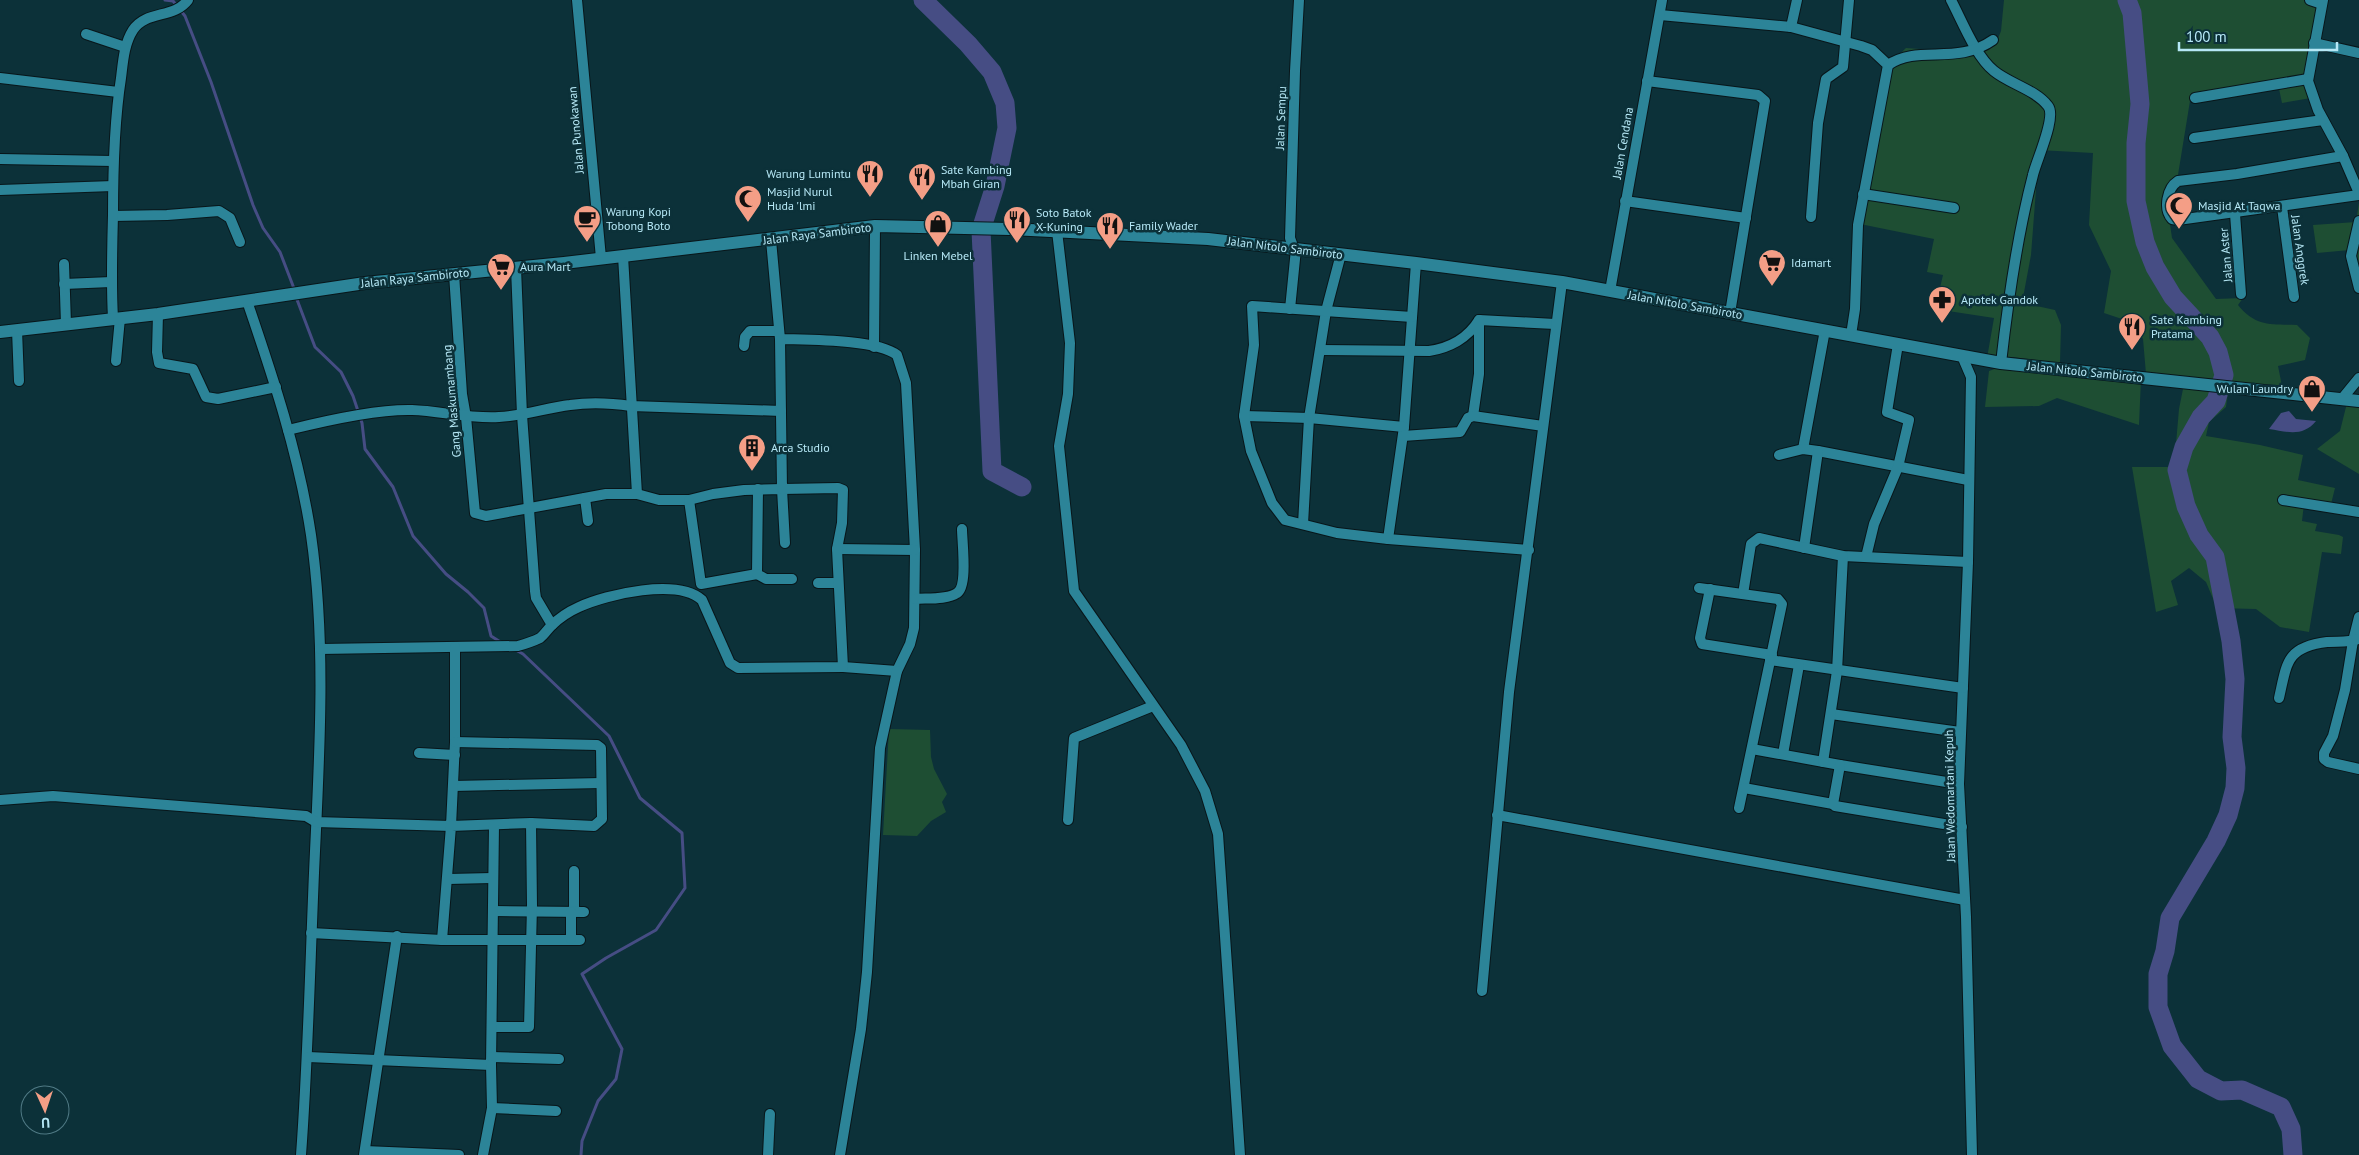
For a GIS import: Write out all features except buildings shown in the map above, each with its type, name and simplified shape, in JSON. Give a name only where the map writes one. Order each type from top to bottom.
[{"type":"street","name":"Jalan Punokawan","points":[[577,0],[601,258]]},
{"type":"street","name":"Jalan Sempu","points":[[1290,309],[1295,71],[1299,0]]},
{"type":"street","name":"Jalan Cendana","points":[[1610,291],[1662,0]]},
{"type":"street","points":[[1791,28],[1797,0]]},
{"type":"street","points":[[1811,218],[1820,106],[1826,79],[1843,67],[1849,0]]},
{"type":"street","points":[[1951,0],[1982,58],[1993,70],[2048,106],[2051,116],[2031,184],[2014,276],[2002,363]]},
{"type":"street","points":[[2310,0],[2322,2],[2308,79],[2322,120],[2343,156],[2359,194],[2235,214],[2178,220],[2170,218],[2167,204],[2171,187],[2178,181],[2237,174],[2343,156]]},
{"type":"street","points":[[116,361],[116,318],[111,282],[113,161],[118,92],[125,47],[133,30],[140,22],[149,16],[182,6]]},
{"type":"street","points":[[1660,15],[1791,28],[1872,50],[1888,65]]},
{"type":"street","points":[[86,34],[125,47]]},
{"type":"street","points":[[1888,65],[1905,57],[1967,53],[1978,50],[1993,40]]},
{"type":"street","points":[[2314,43],[2359,53]]},
{"type":"street","points":[[1851,335],[1855,309],[1858,225],[1888,65]]},
{"type":"street","points":[[0,78],[118,92]]},
{"type":"street","points":[[2195,98],[2308,79]]},
{"type":"street","points":[[1647,81],[1762,97],[1765,106],[1730,313]]},
{"type":"street","points":[[2194,138],[2322,120]]},
{"type":"street","points":[[0,159],[113,161]]},
{"type":"street","points":[[0,190],[113,186]]},
{"type":"street","points":[[1863,194],[1954,208]]},
{"type":"street","points":[[1625,201],[1746,218]]},
{"type":"street","name":"Jalan Anggrek","points":[[2282,207],[2294,297]]},
{"type":"street","points":[[113,216],[167,215],[219,211],[230,218],[240,242]]},
{"type":"street","name":"Jalan Aster","points":[[2235,214],[2241,294]]},
{"type":"street","points":[[2359,221],[2351,256],[2359,288]]},
{"type":"street","name":"Jalan Raya Sambiroto","points":[[0,332],[158,314],[308,292],[454,274],[771,240],[875,226],[1010,229]]},
{"type":"street","points":[[874,347],[875,226]]},
{"type":"street","name":"Jalan Nitolo Sambiroto","points":[[1010,229],[1208,239],[1290,246],[1341,254],[1416,262],[1562,282],[2002,363],[2359,401]]},
{"type":"street","points":[[1058,231],[1070,343],[1068,394],[1059,446],[1074,591],[1181,744],[1205,791],[1218,834],[1240,1155]]},
{"type":"street","points":[[771,240],[779,335],[785,543]]},
{"type":"street","points":[[1303,524],[1309,418],[1322,350],[1326,312],[1341,254]]},
{"type":"street","points":[[624,256],[637,494]]},
{"type":"street","points":[[1388,539],[1403,432],[1416,262]]},
{"type":"street","points":[[64,264],[66,324]]},
{"type":"street","points":[[516,268],[527,508],[535,591],[540,606],[552,624]]},
{"type":"street","name":"Gang Maskumambang","points":[[454,274],[462,394],[475,513],[486,516],[527,508]]},
{"type":"street","points":[[64,284],[111,282]]},
{"type":"street","points":[[1482,991],[1509,692],[1555,324],[1562,282]]},
{"type":"street","points":[[247,301],[276,386],[296,460],[311,535],[320,617],[316,822],[308,1057],[301,1155]]},
{"type":"street","points":[[1412,317],[1252,306],[1254,345],[1244,416],[1251,451],[1272,503],[1285,520],[1337,533],[1528,550]]},
{"type":"street","points":[[158,314],[157,352],[159,362],[188,367],[193,370],[206,397],[218,399],[276,386]]},
{"type":"street","points":[[1322,350],[1410,352],[1440,349],[1471,333],[1479,320]]},
{"type":"street","points":[[1479,320],[1555,324]]},
{"type":"street","points":[[1473,416],[1478,374],[1479,320]]},
{"type":"street","points":[[17,330],[19,380]]},
{"type":"street","points":[[1803,449],[1825,330]]},
{"type":"street","points":[[744,346],[745,337],[750,331],[874,347],[897,355],[906,383],[915,550],[914,628],[910,644],[897,671],[880,748],[867,972],[861,1029],[840,1155]]},
{"type":"street","points":[[1866,557],[1874,524],[1898,467],[1909,420],[1888,412],[1898,344]]},
{"type":"street","name":"Jalan Wedomartani Kepuh","points":[[1962,356],[1971,377],[1968,562],[1959,784],[1965,900],[1972,1155]]},
{"type":"street","points":[[1971,377],[1984,360]]},
{"type":"street","points":[[2341,400],[2359,378]]},
{"type":"street","points":[[288,430],[370,414],[410,410],[466,418],[522,416],[570,404],[610,403],[631,406],[781,411]]},
{"type":"street","points":[[1244,416],[1309,418],[1403,432],[1460,432],[1468,418],[1473,416],[1542,426]]},
{"type":"street","points":[[1779,456],[1803,449],[1968,480]]},
{"type":"street","points":[[1804,548],[1818,451]]},
{"type":"street","points":[[527,508],[606,494],[637,494],[659,500],[689,500],[712,494],[758,489],[838,488],[843,490],[842,523],[837,549],[837,583],[843,668]]},
{"type":"street","points":[[757,574],[758,489]]},
{"type":"street","points":[[585,498],[588,521]]},
{"type":"street","points":[[689,500],[702,584],[699,597]]},
{"type":"street","points":[[2282,500],[2359,512]]},
{"type":"street","points":[[915,600],[957,594],[960,590],[963,574],[962,529]]},
{"type":"street","points":[[1743,594],[1751,544],[1759,538],[1843,556],[1968,562]]},
{"type":"street","points":[[837,549],[915,550]]},
{"type":"street","points":[[1823,762],[1837,671],[1843,556]]},
{"type":"street","points":[[702,584],[757,574],[766,579],[792,579]]},
{"type":"street","points":[[818,584],[837,583]]},
{"type":"street","points":[[320,650],[481,645],[501,648],[518,646],[540,637],[552,624],[579,607],[601,599],[645,589],[688,591],[699,597],[730,663],[738,668],[843,668],[897,671]]},
{"type":"street","points":[[1739,808],[1744,788],[1752,748],[1771,658],[1782,604],[1781,600],[1705,589],[1700,638],[1702,644],[1771,658],[1799,665],[1963,688]]},
{"type":"street","points":[[2359,617],[2345,690],[2333,736],[2324,753],[2324,759],[2328,762],[2359,769]]},
{"type":"street","points":[[2279,698],[2285,670],[2292,655],[2297,651],[2320,644],[2356,640]]},
{"type":"street","points":[[442,940],[448,879],[455,742],[455,647]]},
{"type":"street","points":[[1783,754],[1799,665]]},
{"type":"street","points":[[1068,820],[1074,738],[1153,706]]},
{"type":"street","points":[[1831,714],[1960,732]]},
{"type":"street","points":[[0,800],[53,796],[159,803],[306,816],[316,822],[451,826],[531,823],[594,826],[602,819],[601,748],[597,745],[455,742]]},
{"type":"street","points":[[1752,748],[1840,765],[1959,784]]},
{"type":"street","points":[[419,753],[454,755]]},
{"type":"street","points":[[1833,804],[1840,765]]},
{"type":"street","points":[[453,786],[601,783]]},
{"type":"street","points":[[1744,788],[1833,804],[1835,806],[1962,826]]},
{"type":"street","points":[[1497,815],[1965,900]]},
{"type":"street","points":[[492,1027],[528,1027],[532,912],[531,823]]},
{"type":"street","points":[[483,1155],[492,1108],[491,939],[494,824]]},
{"type":"street","points":[[311,933],[397,936],[442,940],[575,940],[574,871]]},
{"type":"street","points":[[448,879],[492,878]]},
{"type":"street","points":[[493,911],[576,912]]},
{"type":"street","points":[[397,936],[364,1153],[459,1155]]},
{"type":"street","points":[[308,1057],[492,1061],[559,1058]]},
{"type":"street","points":[[492,1108],[556,1111]]},
{"type":"street","points":[[768,1155],[770,1114]]},
{"type":"green space","points":[[2004,0],[2323,0],[2311,98],[2282,103],[2278,84],[2190,101],[2170,224],[2172,238],[2216,299],[2243,298],[2238,305],[2257,321],[2279,325],[2297,325],[2310,338],[2305,360],[2278,366],[2283,391],[2229,384],[2226,407],[2209,422],[2206,436],[2260,445],[2303,455],[2298,480],[2335,488],[2330,508],[2304,504],[2302,521],[2317,524],[2315,531],[2343,537],[2341,554],[2322,552],[2309,632],[2280,627],[2256,609],[2217,608],[2206,582],[2189,568],[2171,581],[2178,605],[2156,612],[2132,467],[2174,467],[2179,409],[2185,379],[2146,374],[2143,339],[2131,322],[2104,313],[2111,271],[2089,225],[2093,153],[2039,150],[2031,255],[2022,303],[2055,310],[2061,325],[2060,363],[2011,357],[1987,358],[1994,318],[1935,309],[1943,275],[1927,272],[1934,239],[1860,224],[1888,65],[1906,48],[1975,53],[1997,41],[2001,31]]},
{"type":"green space","points":[[2359,203],[2359,292],[2350,250],[2317,253],[2313,225],[2356,222]]},
{"type":"green space","points":[[2003,366],[2141,379],[2139,425],[2057,398],[2039,406],[1985,407],[1989,371]]},
{"type":"green space","points":[[2348,399],[2359,400],[2359,474],[2317,449],[2340,431]]},
{"type":"green space","points":[[889,729],[930,730],[931,757],[934,769],[947,794],[942,802],[946,812],[931,821],[917,836],[883,835]]},
{"type":"water","points":[[2289,411],[2296,419],[2316,421],[2306,429],[2295,432],[2269,429],[2281,413]]},
{"type":"waterway","points":[[165,0],[173,1],[185,16],[211,82],[253,205],[263,228],[280,252],[295,291]]},
{"type":"waterway","points":[[923,0],[968,44],[992,72],[1005,103],[1007,128],[995,186],[981,230],[992,471],[1022,487]]},
{"type":"waterway","points":[[2127,0],[2132,13],[2140,104],[2136,143],[2136,201],[2145,242],[2155,267],[2173,297],[2210,337],[2218,352],[2224,375],[2216,401],[2201,417],[2184,447],[2177,470],[2186,506],[2199,535],[2215,557],[2231,641],[2235,679],[2232,737],[2236,768],[2235,788],[2228,815],[2216,841],[2170,918],[2165,951],[2158,974],[2158,1007],[2172,1046],[2198,1079],[2221,1091],[2242,1090],[2281,1107],[2291,1129],[2293,1155]]},
{"type":"waterway","points":[[296,297],[315,347],[341,372],[353,396],[362,423],[365,449],[393,487],[413,536],[446,574],[484,608],[491,636],[502,643]]},
{"type":"waterway","points":[[514,649],[523,654],[609,736],[640,798],[682,833],[685,888],[656,930],[582,974],[622,1049],[616,1079],[598,1101],[582,1141],[581,1155]]},
{"type":"place","name":"Warung Lumintu","points":[[870,198]]},
{"type":"place","name":"Sate Kambing Mbah Giran","points":[[922,201]]},
{"type":"place","name":"Masjid Nurul Huda 'lmi","points":[[748,223]]},
{"type":"place","name":"Masjid At Taqwa","points":[[2179,230]]},
{"type":"place","name":"Warung Kopi Tobong Boto","points":[[587,243]]},
{"type":"place","name":"Soto Batok X-Kuning","points":[[1017,244]]},
{"type":"place","name":"Linken Mebel","points":[[938,248]]},
{"type":"place","name":"Family Wader","points":[[1110,250]]},
{"type":"place","name":"Idamart","points":[[1772,287]]},
{"type":"place","name":"Aura Mart","points":[[501,291]]},
{"type":"place","name":"Apotek Gandok","points":[[1942,324]]},
{"type":"place","name":"Sate Kambing Pratama","points":[[2132,351]]},
{"type":"place","name":"Wulan Laundry","points":[[2312,413]]},
{"type":"place","name":"Arca Studio","points":[[752,472]]}]
